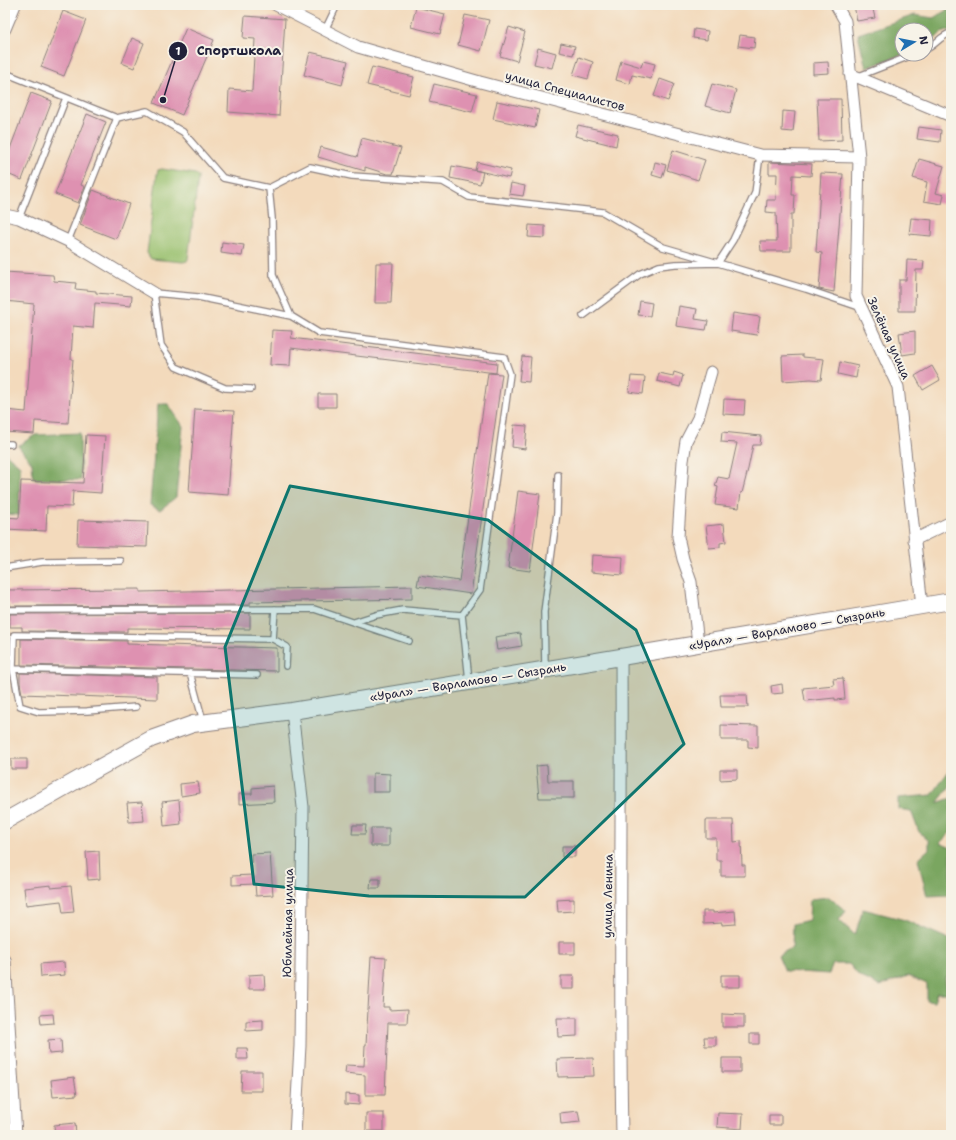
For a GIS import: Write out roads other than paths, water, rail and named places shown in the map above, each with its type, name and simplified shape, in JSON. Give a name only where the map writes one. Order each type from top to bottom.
[{"type":"main road","name":"«Урал» — Варламово — Сызрань","points":[[5,821],[79,778],[151,739],[192,724],[292,711],[951,601]]},
{"type":"street","points":[[5,30],[15,5]]},
{"type":"street","name":"улица Специалистов","points":[[276,5],[358,47],[480,82],[760,155],[859,157]]},
{"type":"street","name":"Зелёная улица","points":[[836,5],[845,21],[854,75],[859,157],[856,296],[898,387],[922,606]]},
{"type":"street","points":[[854,75],[951,116]]},
{"type":"street","points":[[5,215],[19,218],[68,241],[154,293]]},
{"type":"street","points":[[698,644],[691,582],[683,559],[678,537],[683,461],[686,441],[698,418],[711,372]]},
{"type":"street","points":[[914,540],[951,522]]},
{"type":"street","name":"улица Ленина","points":[[621,657],[622,829],[620,1028],[622,1135]]},
{"type":"street","name":"Юбилейная улица","points":[[292,711],[303,807],[300,1046],[295,1135]]},
{"type":"street","points":[[5,960],[16,1135]]},
{"type":"lane","points":[[325,30],[338,5]]},
{"type":"lane","points":[[934,45],[946,34],[951,34]]},
{"type":"lane","points":[[854,75],[894,61]]},
{"type":"lane","points":[[5,73],[117,118],[147,111],[183,132],[224,178],[269,188],[310,167],[352,176],[443,182],[469,197],[603,212],[663,247],[806,289],[862,308]]},
{"type":"lane","points":[[19,218],[66,98]]},
{"type":"lane","points":[[68,241],[117,118]]},
{"type":"lane","points":[[718,263],[732,240],[755,193],[760,155]]},
{"type":"lane","points":[[269,188],[272,218],[273,275],[291,316]]},
{"type":"lane","points":[[583,316],[640,274],[659,266],[718,263]]},
{"type":"lane","points":[[251,389],[224,388],[176,367],[161,345],[154,293],[198,297],[291,316],[319,333],[504,357],[510,374],[480,590],[462,615],[469,682]]},
{"type":"lane","points":[[544,670],[544,612],[557,513],[558,475]]},
{"type":"lane","points":[[5,568],[42,562],[121,561]]},
{"type":"lane","points":[[273,639],[275,609]]},
{"type":"lane","points":[[5,610],[314,609],[410,641]]},
{"type":"lane","points":[[354,622],[376,615],[403,610],[462,615]]},
{"type":"lane","points":[[136,707],[87,711],[39,712],[20,706],[13,669],[14,635],[273,639],[287,647],[286,666]]},
{"type":"lane","points":[[13,669],[257,675]]},
{"type":"lane","points":[[190,673],[203,723]]},
{"type":"place","name":"Спортшкола","points":[[163,100]]}]
